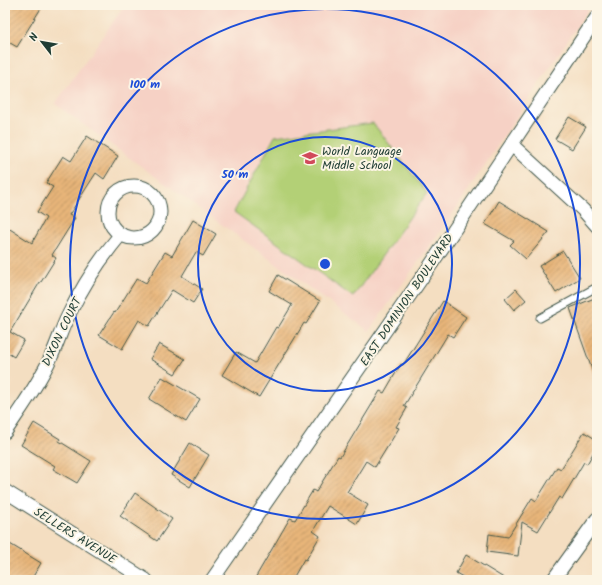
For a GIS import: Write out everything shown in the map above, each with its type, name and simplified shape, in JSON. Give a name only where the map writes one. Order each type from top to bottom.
[{"type":"street","name":"EAST DOMINION BOULEVARD","points":[[212,580],[357,373],[597,17]]},
{"type":"street","points":[[512,145],[583,210],[597,226]]},
{"type":"street","name":"DIXON COURT","points":[[5,432],[25,402],[50,359],[68,316],[90,277],[105,254],[121,234]]},
{"type":"street","name":"SELLERS AVENUE","points":[[5,491],[146,580]]},
{"type":"street","points":[[553,580],[597,519]]},
{"type":"lane","points":[[540,318],[597,287]]},
{"type":"shaded area","name":"World Language Middle School","points":[[125,5],[591,5],[453,213],[369,331],[55,104]]},
{"type":"green space","points":[[373,123],[427,193],[353,297],[234,212],[275,136]]},
{"type":"building","points":[[11,5],[43,5],[17,47],[5,40],[5,15]]},
{"type":"building","points":[[569,117],[586,127],[572,149],[555,139]]},
{"type":"building","points":[[87,136],[118,156],[104,179],[96,173],[69,215],[75,218],[52,255],[56,258],[10,332],[24,340],[14,357],[5,351],[5,226],[32,243],[46,218],[37,212],[53,187],[46,183],[63,156],[71,161]]},
{"type":"building","points":[[499,201],[549,232],[526,259],[510,245],[514,241],[485,224]]},
{"type":"building","points":[[193,220],[216,234],[203,256],[196,252],[182,276],[202,289],[193,303],[172,290],[149,326],[139,320],[122,349],[99,335],[137,278],[146,283],[165,252],[172,256]]},
{"type":"building","points":[[563,251],[580,278],[556,293],[539,266]]},
{"type":"building","points":[[278,275],[320,301],[306,324],[304,323],[259,397],[222,375],[236,352],[255,363],[276,327],[278,328],[292,305],[269,291]]},
{"type":"building","points":[[516,289],[526,300],[514,310],[505,299]]},
{"type":"building","points":[[597,297],[597,378],[595,378],[570,308]]},
{"type":"building","points":[[443,301],[466,317],[453,337],[448,334],[404,406],[407,408],[396,427],[399,428],[375,467],[366,461],[347,492],[368,505],[357,524],[328,506],[313,531],[320,536],[292,580],[254,580],[290,518],[295,520],[313,490],[316,492],[338,456],[340,457],[380,391],[384,393],[401,364],[403,365]]},
{"type":"building","points":[[159,344],[185,359],[175,374],[150,359]]},
{"type":"building","points":[[162,377],[200,399],[186,422],[149,399]]},
{"type":"building","points":[[34,423],[91,461],[77,483],[53,469],[55,466],[21,445]]},
{"type":"building","points":[[584,432],[597,440],[597,446],[587,464],[584,462],[562,499],[559,497],[538,531],[522,522],[518,556],[487,552],[489,534],[508,537],[532,498],[536,501],[557,467],[561,469]]},
{"type":"building","points":[[190,443],[209,455],[190,487],[171,475]]},
{"type":"building","points":[[135,493],[172,519],[157,541],[120,516]]},
{"type":"building","points":[[5,541],[41,563],[31,580],[5,580]]},
{"type":"building","points":[[466,555],[507,580],[468,580],[456,573]]},
{"type":"place","name":"World Language Middle School","points":[[310,158]]}]
